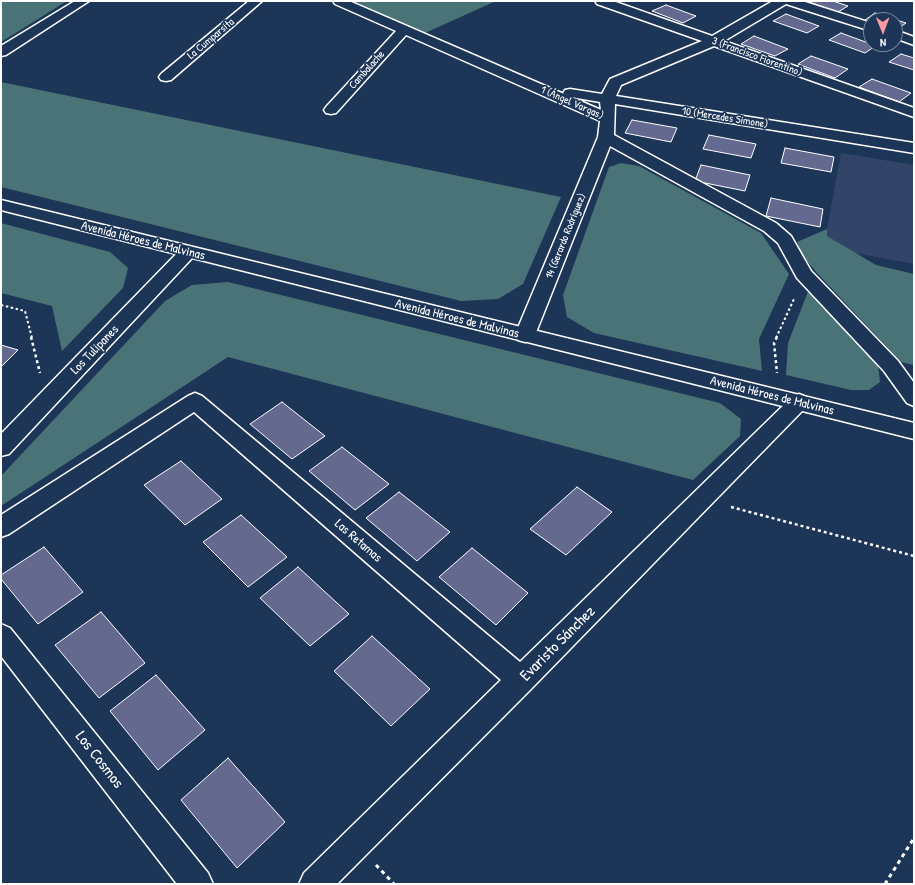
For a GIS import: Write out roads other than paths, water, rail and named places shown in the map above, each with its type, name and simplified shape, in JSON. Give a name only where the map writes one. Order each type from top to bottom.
[{"type":"street","points":[[1,52],[83,1]]},
{"type":"street","name":"La Cumparsita","points":[[166,77],[256,1]]},
{"type":"street","name":"1 (Ángel Vargas)","points":[[339,1],[608,119],[606,137],[770,227],[786,240],[804,274],[891,366],[914,398]]},
{"type":"street","name":"3 (Francisco Fiorentino)","points":[[601,1],[914,113]]},
{"type":"street","points":[[608,119],[607,99],[615,82],[714,41],[782,1]]},
{"type":"street","points":[[790,1],[863,24]]},
{"type":"street","name":"Cambalache","points":[[331,110],[404,29]]},
{"type":"street","points":[[903,37],[914,40]]},
{"type":"street","name":"10 (Mercedes Simone)","points":[[536,87],[914,148]]},
{"type":"street","name":"14 (Gerardo Rodríguez)","points":[[525,335],[606,137]]},
{"type":"street","name":"Avenida Héroes de Malvinas","points":[[1,205],[914,431]]},
{"type":"street","name":"Los Tulipanes","points":[[1,448],[188,252]]},
{"type":"street","name":"Evaristo Sánchez","points":[[315,884],[702,499],[788,400]]},
{"type":"street","name":"Las Retamas","points":[[1,527],[195,401],[521,680]]},
{"type":"street","name":"Los Cosmos","points":[[1,636],[197,884]]}]
